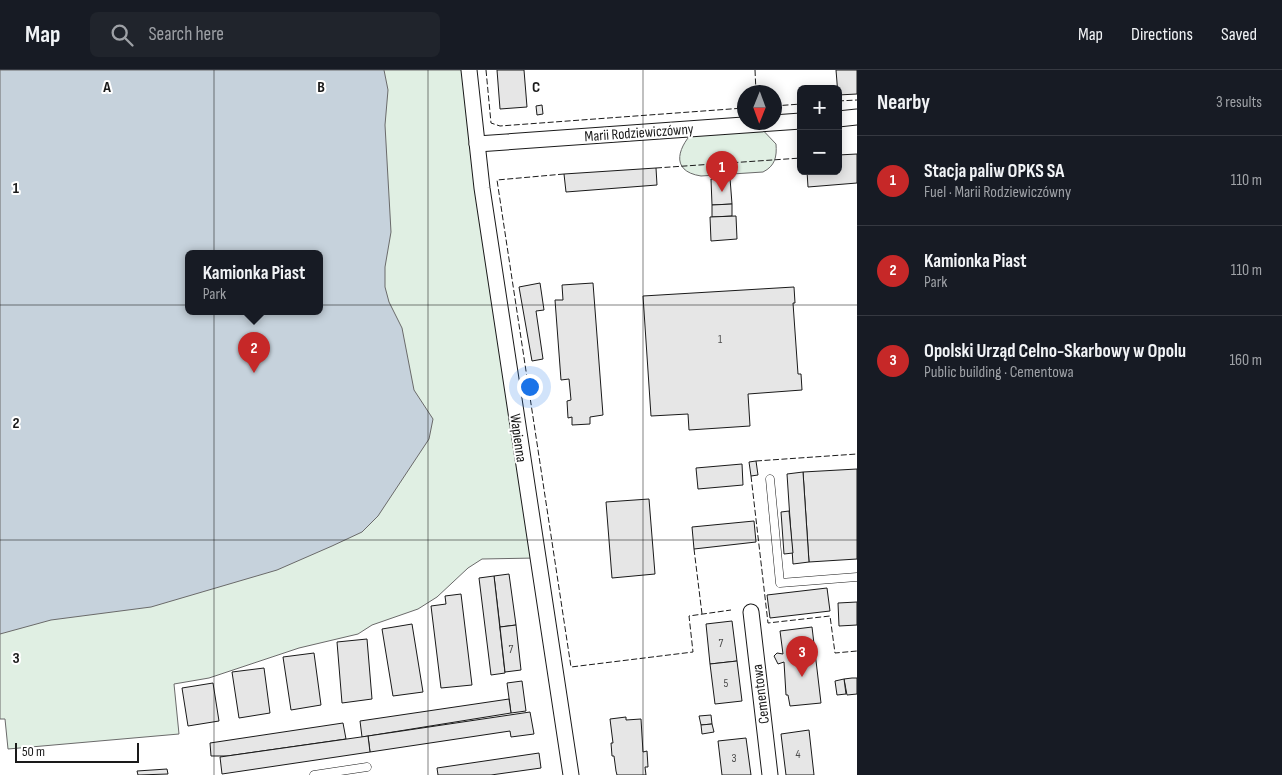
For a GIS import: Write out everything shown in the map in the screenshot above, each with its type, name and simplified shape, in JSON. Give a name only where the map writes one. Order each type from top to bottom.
[{"type":"street","name":"Wapienna","points":[[469,70],[477,144],[536,558],[571,775]]},
{"type":"street","points":[[842,119],[857,117]]},
{"type":"street","name":"Marii Rodziewiczówny","points":[[477,144],[797,121]]},
{"type":"street","name":"Cementowa","points":[[751,612],[770,775]]},
{"type":"lane","points":[[770,478],[780,583],[857,577]]},
{"type":"lane","points":[[314,775],[367,767]]},
{"type":"green space","points":[[0,70],[469,70],[536,558],[482,559],[468,568],[437,597],[418,609],[372,625],[358,634],[299,648],[209,678],[174,684],[179,734],[8,749],[5,719],[0,719]]},
{"type":"green space","points":[[737,126],[737,130],[763,130],[776,144],[773,164],[763,172],[701,176],[691,173],[684,169],[680,163],[680,157],[685,142],[696,129]]},
{"type":"shaded area","points":[[0,70],[384,70],[388,90],[385,125],[391,232],[385,267],[385,287],[389,302],[402,328],[414,390],[433,419],[429,439],[378,516],[362,532],[277,570],[151,607],[51,620],[0,634]]},
{"type":"building","points":[[497,70],[524,70],[527,107],[500,109]]},
{"type":"building","points":[[836,70],[857,70],[857,94],[842,95],[842,85],[837,85]]},
{"type":"building","points":[[542,105],[543,114],[537,115],[536,106]]},
{"type":"building","points":[[857,154],[857,183],[808,187],[807,175],[842,175],[842,155]]},
{"type":"building","points":[[656,168],[657,185],[566,192],[564,174]]},
{"type":"building","points":[[730,178],[732,204],[712,205],[711,179]]},
{"type":"building","points":[[732,204],[732,216],[712,217],[712,205]]},
{"type":"building","points":[[736,216],[737,239],[711,241],[710,217]]},
{"type":"building","points":[[540,283],[544,310],[536,311],[543,359],[532,361],[519,287]]},
{"type":"building","points":[[593,283],[603,415],[590,417],[590,424],[572,425],[572,417],[568,418],[567,401],[571,400],[569,379],[561,380],[555,300],[563,300],[562,285]]},
{"type":"building","points":[[794,287],[795,303],[793,303],[798,374],[801,374],[802,390],[748,394],[750,426],[689,430],[688,414],[651,416],[643,296]]},
{"type":"building","points":[[756,461],[758,475],[751,476],[749,462]]},
{"type":"building","points":[[742,464],[743,485],[698,489],[696,468]]},
{"type":"building","points":[[857,469],[857,559],[809,562],[803,472]]},
{"type":"building","points":[[803,472],[809,562],[793,564],[787,474]]},
{"type":"building","points":[[649,499],[655,574],[612,578],[606,502]]},
{"type":"building","points":[[789,511],[793,553],[784,554],[781,512]]},
{"type":"building","points":[[754,521],[756,542],[694,549],[692,527]]},
{"type":"building","points":[[509,574],[516,625],[500,627],[494,576]]},
{"type":"building","points":[[494,576],[505,673],[491,675],[479,578]]},
{"type":"building","points":[[827,588],[830,611],[770,618],[767,595]]},
{"type":"building","points":[[461,594],[472,685],[441,688],[431,606],[446,604],[445,596]]},
{"type":"building","points":[[857,602],[857,625],[839,626],[838,603]]},
{"type":"building","points":[[732,621],[737,661],[710,664],[706,624]]},
{"type":"building","points":[[412,624],[423,692],[393,696],[382,629]]},
{"type":"building","points":[[516,625],[521,670],[505,672],[500,627]]},
{"type":"building","points":[[812,627],[821,703],[790,706],[788,695],[786,695],[784,662],[778,664],[774,656],[777,653],[783,654],[780,631]]},
{"type":"building","points":[[367,639],[372,699],[342,703],[337,642]]},
{"type":"building","points":[[314,653],[321,705],[291,710],[283,657]]},
{"type":"building","points":[[737,661],[742,701],[715,704],[710,664]]},
{"type":"building","points":[[264,668],[270,713],[239,718],[232,672]]},
{"type":"building","points":[[857,678],[857,694],[847,695],[844,679]]},
{"type":"building","points":[[844,679],[846,694],[837,695],[835,681]]},
{"type":"building","points":[[522,681],[526,711],[511,713],[507,683]]},
{"type":"building","points":[[213,683],[219,721],[188,726],[182,688]]},
{"type":"building","points":[[509,699],[511,713],[362,737],[360,721]]},
{"type":"building","points":[[530,712],[534,734],[511,737],[510,731],[370,752],[368,736]]},
{"type":"building","points":[[711,715],[712,724],[701,725],[699,716]]},
{"type":"building","points":[[626,717],[626,720],[641,719],[643,752],[647,751],[648,767],[645,767],[646,775],[617,775],[614,756],[612,756],[611,743],[613,743],[610,719]]},
{"type":"building","points":[[343,723],[346,739],[227,756],[211,756],[210,743]]},
{"type":"building","points":[[712,724],[714,732],[702,734],[701,725]]},
{"type":"building","points":[[809,730],[814,775],[786,775],[781,734]]},
{"type":"building","points":[[368,736],[370,752],[222,774],[220,757]]},
{"type":"building","points":[[746,738],[751,775],[722,775],[718,741]]},
{"type":"building","points":[[539,753],[541,768],[491,775],[438,775],[437,768]]},
{"type":"building","points":[[167,769],[168,774],[138,775],[137,771]]},
{"type":"fence","points":[[486,70],[491,123],[500,126],[737,109]]},
{"type":"fence","points":[[755,70],[756,85]]},
{"type":"fence","points":[[842,101],[857,100]]},
{"type":"fence","points":[[782,105],[797,104]]},
{"type":"fence","points":[[656,168],[797,158]]},
{"type":"fence","points":[[564,174],[497,180],[571,667],[693,652],[689,616],[731,610]]},
{"type":"fence","points":[[756,461],[857,454]]},
{"type":"fence","points":[[751,476],[768,623],[830,616],[835,653],[857,651]]},
{"type":"fence","points":[[694,549],[702,614]]},
{"type":"place","name":"Stacja paliw OPKS SA","points":[[722,192]]},
{"type":"place","name":"Kamionka Piast","points":[[254,373]]},
{"type":"place","name":"Opolski Urząd Celno-Skarbowy w Opolu","points":[[802,677]]}]
